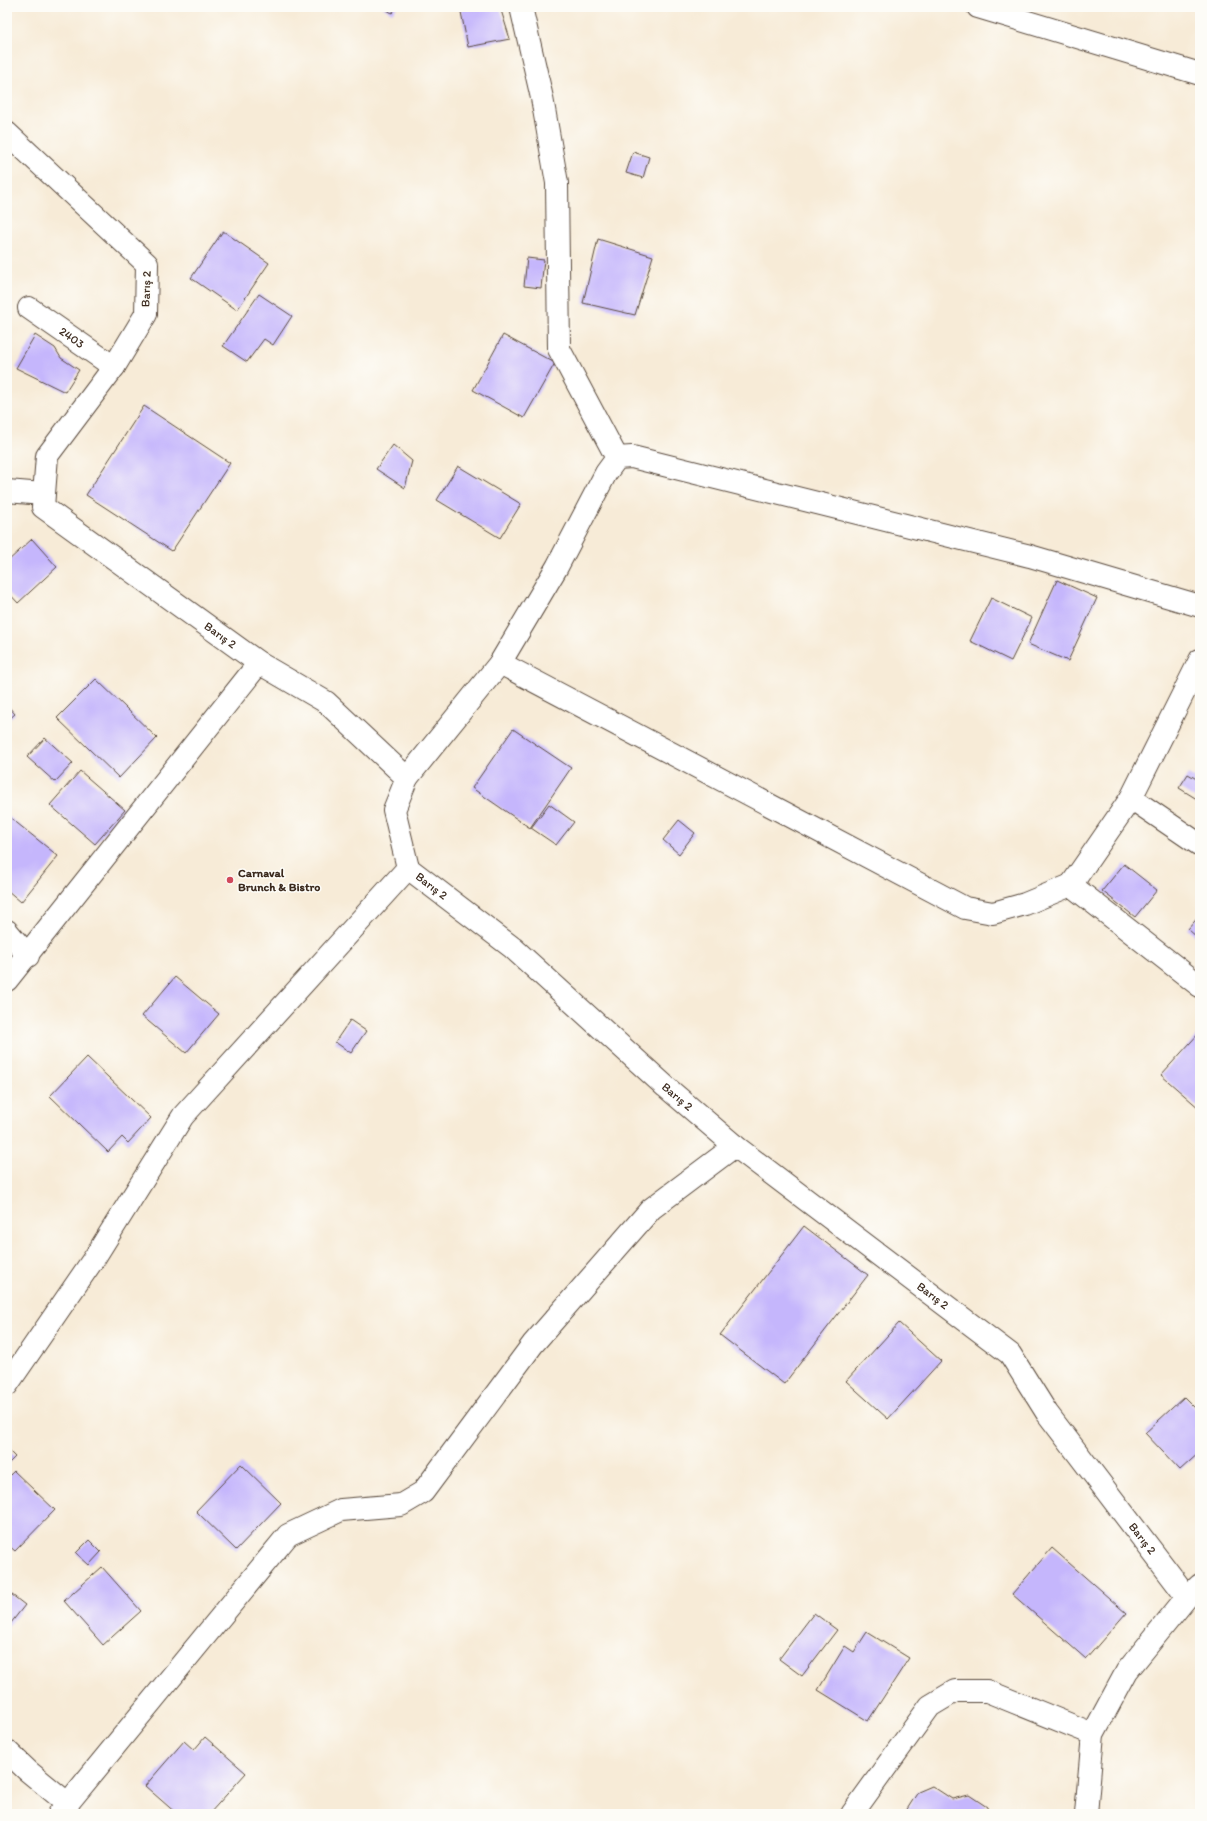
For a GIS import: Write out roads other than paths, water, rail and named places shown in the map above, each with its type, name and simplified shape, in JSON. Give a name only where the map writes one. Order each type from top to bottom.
[{"type":"street","points":[[521,7],[542,98],[557,183],[559,349],[617,458]]},
{"type":"street","points":[[978,7],[1200,74]]},
{"type":"street","name":"Barış 2","points":[[7,133],[147,264],[146,314],[114,367],[47,456],[43,507],[259,663],[326,702],[407,778],[394,810],[408,868],[513,948],[666,1087],[735,1146],[1010,1354],[1047,1413],[1193,1591]]},
{"type":"street","name":"2403","points":[[29,308],[114,367]]},
{"type":"street","points":[[407,778],[500,663],[557,567],[606,473],[617,458],[632,456],[1030,556],[1200,606]]},
{"type":"street","points":[[7,491],[43,494]]},
{"type":"street","points":[[500,663],[965,908],[993,913],[1025,904],[1071,885],[1131,798],[1200,660]]},
{"type":"street","points":[[7,980],[28,956],[259,663]]},
{"type":"street","points":[[1131,798],[1200,845]]},
{"type":"street","points":[[7,1386],[96,1257],[183,1116],[408,868]]},
{"type":"street","points":[[1071,885],[1200,986]]},
{"type":"street","points":[[7,931],[28,956]]},
{"type":"street","points":[[7,1751],[64,1810],[288,1535],[342,1510],[401,1505],[423,1492],[533,1344],[651,1209],[735,1146]]},
{"type":"street","points":[[1084,1812],[1093,1734],[1127,1671],[1193,1591]]},
{"type":"street","points":[[852,1814],[930,1706],[955,1690],[987,1690],[1093,1734]]},
{"type":"place","name":"Carnaval Brunch & Bistro","points":[[230,880]]}]
